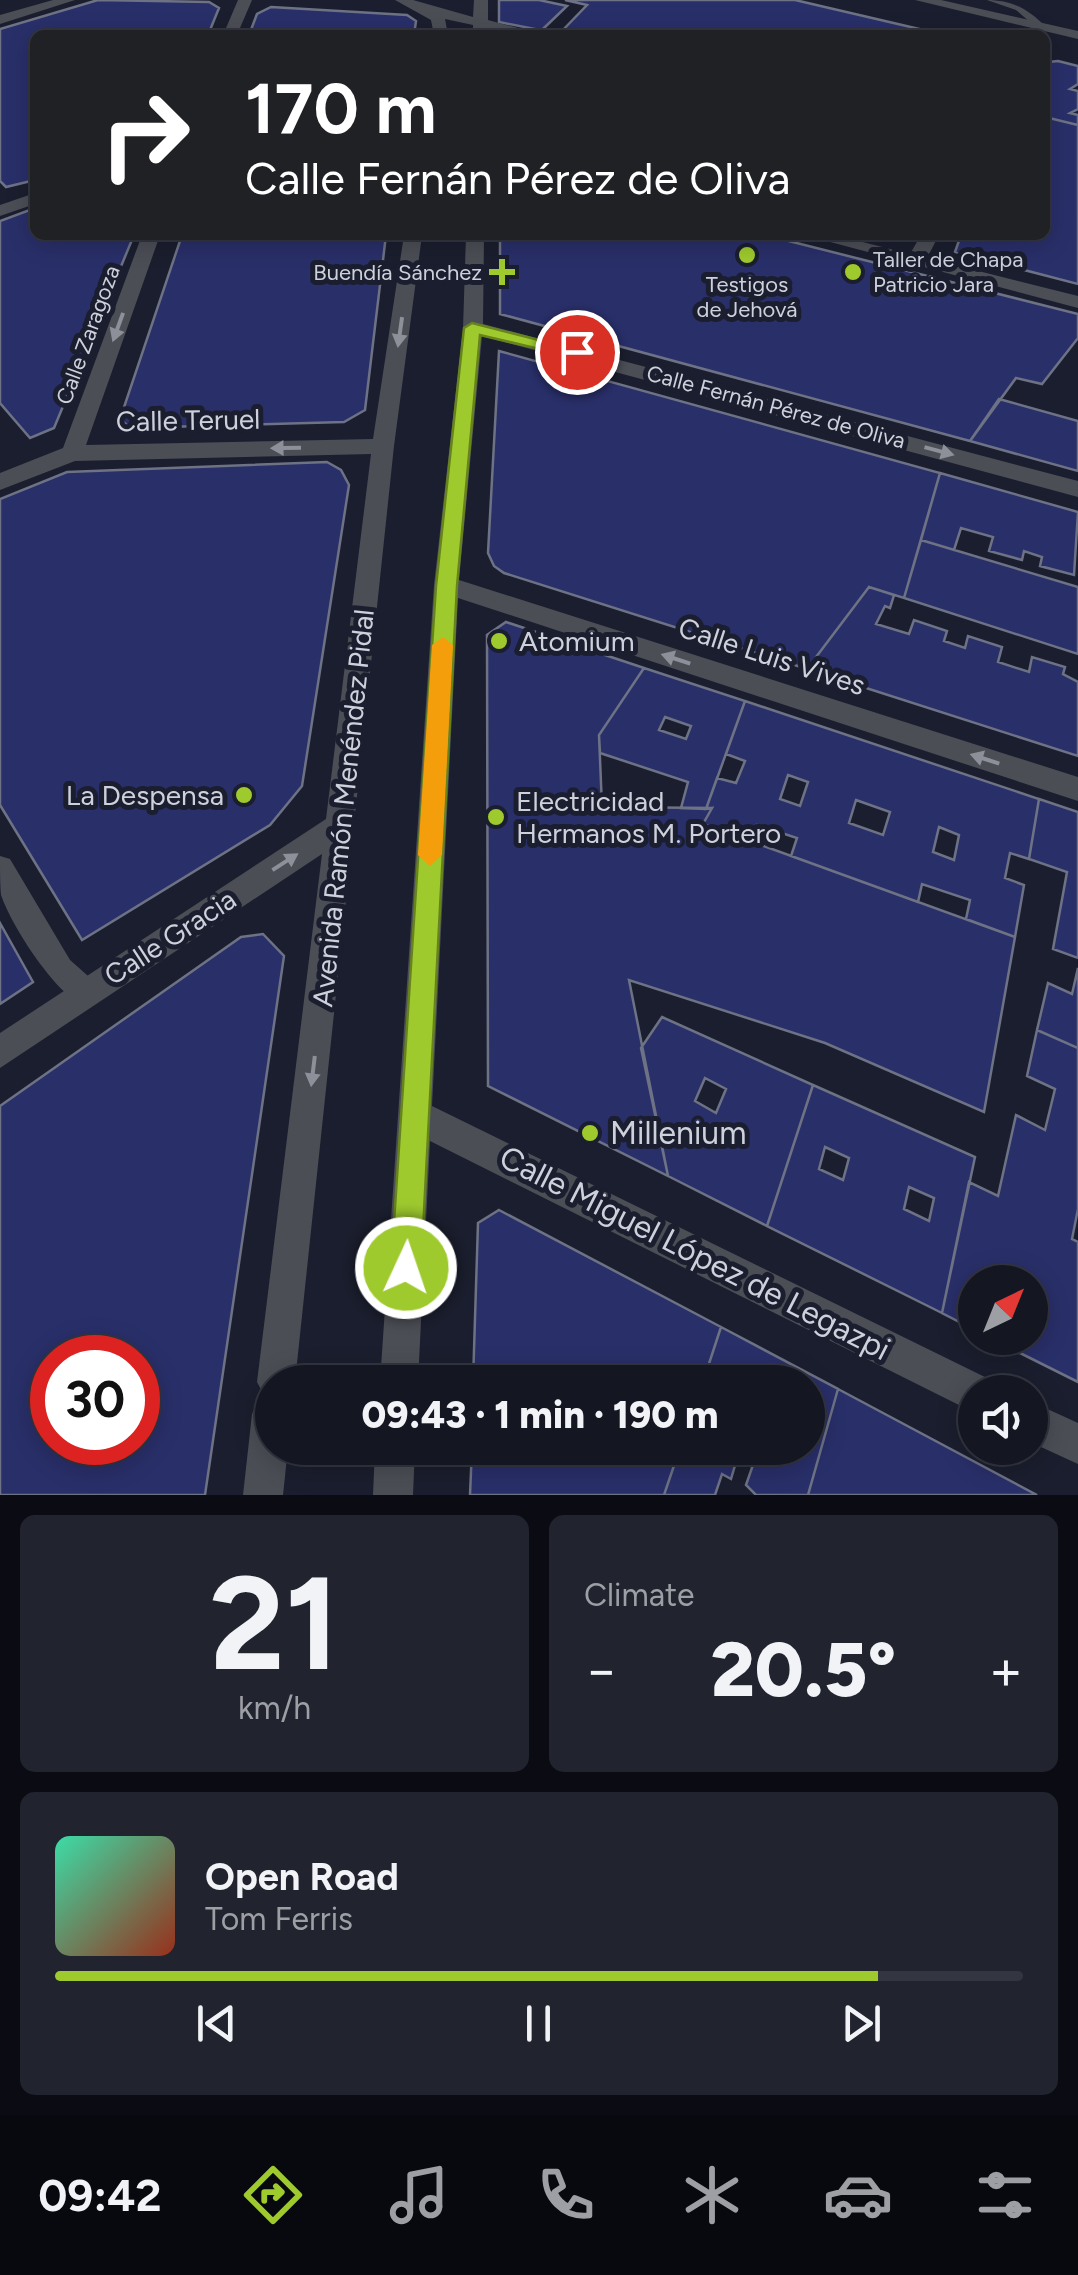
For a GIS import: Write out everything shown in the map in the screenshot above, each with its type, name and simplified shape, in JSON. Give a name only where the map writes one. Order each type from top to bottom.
[{"type":"street","points":[[0,20],[68,0]]},
{"type":"street","points":[[232,30],[245,0]]},
{"type":"street","points":[[402,0],[480,30],[481,0]]},
{"type":"street","points":[[922,0],[1034,30]]},
{"type":"street","points":[[429,11],[441,30]]},
{"type":"street","points":[[1050,32],[1078,36]]},
{"type":"street","points":[[2,207],[30,199]]},
{"type":"street","name":"Calle Zaragoza","points":[[72,453],[149,240]]},
{"type":"street","name":"Avenida Ramón Menéndez Pidal","points":[[278,1365],[383,446],[412,240]]},
{"type":"street","points":[[400,1365],[446,586],[472,328],[476,240]]},
{"type":"street","points":[[833,240],[1078,302]]},
{"type":"street","points":[[916,261],[927,240]]},
{"type":"street","name":"Calle Fernán Pérez de Oliva","points":[[472,328],[500,332],[1078,489]]},
{"type":"street","name":"Calle Teruel","points":[[3,475],[72,453],[383,446]]},
{"type":"street","name":"Calle Luis Vives","points":[[446,586],[1078,788]]},
{"type":"street","name":"Calle Gracia","points":[[0,1052],[342,824]]},
{"type":"street","points":[[0,868],[60,970],[86,993]]},
{"type":"street","name":"Calle Miguel López de Legazpi","points":[[415,1115],[958,1385]]},
{"type":"street","points":[[1048,1429],[1078,1444]]},
{"type":"street","points":[[263,1495],[266,1465]]},
{"type":"street","points":[[392,1495],[394,1465]]},
{"type":"lane","points":[[991,0],[1019,8],[1037,30]]},
{"type":"building","points":[[98,0],[209,2],[219,8],[210,30],[30,30],[30,181],[6,187],[0,181],[0,29]]},
{"type":"building","points":[[499,0],[539,0],[567,6],[544,28],[548,30],[499,22]]},
{"type":"building","points":[[565,0],[795,0],[924,30],[563,30],[587,5]]},
{"type":"building","points":[[271,7],[407,15],[416,21],[415,30],[251,30],[257,14]]},
{"type":"building","points":[[1050,62],[1078,66],[1078,84],[1070,89],[1078,91],[1078,109],[1070,113],[1078,115],[1078,125],[1050,118]]},
{"type":"building","points":[[1050,118],[1078,125],[1078,284],[955,252],[959,240],[1050,240]]},
{"type":"building","points":[[30,210],[30,240],[132,240],[54,428],[30,438],[0,403],[0,221]]},
{"type":"building","points":[[180,240],[385,240],[365,410],[344,422],[130,428],[120,419]]},
{"type":"building","points":[[500,240],[785,240],[1078,314],[1078,338],[1042,384],[1016,378],[970,441],[500,314]]},
{"type":"building","points":[[499,351],[940,473],[904,598],[869,587],[807,669],[504,573],[494,566],[488,553]]},
{"type":"building","points":[[999,399],[1078,421],[1078,471],[970,441]]},
{"type":"building","points":[[327,462],[341,470],[349,485],[302,786],[270,825],[82,940],[0,805],[0,499],[67,472]]},
{"type":"building","points":[[940,473],[1078,512],[1074,575],[1040,566],[1042,557],[1024,551],[1022,560],[989,551],[993,537],[961,528],[954,550],[921,540]]},
{"type":"building","points":[[921,540],[1078,587],[1078,654],[904,598]]},
{"type":"building","points":[[869,587],[894,595],[890,608],[885,606],[876,624],[909,634],[914,620],[947,631],[944,641],[965,648],[968,636],[1002,647],[998,662],[1029,672],[1032,657],[1065,667],[1063,674],[1078,682],[1078,756],[807,669]]},
{"type":"building","points":[[506,622],[644,668],[599,735],[602,807],[712,808],[703,824],[1015,937],[984,1112],[825,1043],[629,980],[668,1176],[488,1086],[487,635]]},
{"type":"building","points":[[644,668],[745,701],[706,809],[681,808],[688,782],[600,753],[599,735]],"holes":[[[665,717],[691,726],[686,739],[659,730]]]},
{"type":"building","points":[[745,701],[1039,799],[1029,859],[1010,853],[1005,878],[1024,885],[1015,937],[966,919],[970,900],[922,884],[918,902],[791,856],[797,838],[757,825],[751,841],[703,824],[712,808],[706,809],[717,778],[736,783],[745,761],[726,754]],"holes":[[[788,775],[808,782],[800,806],[780,799]],[[856,800],[890,812],[883,835],[849,823]],[[939,827],[959,835],[954,860],[933,852]]]},
{"type":"building","points":[[1039,799],[1078,812],[1078,958],[1053,949],[1067,872],[1029,859]]},
{"type":"building","points":[[0,923],[33,982],[0,1004]]},
{"type":"building","points":[[263,934],[284,956],[205,1495],[0,1495],[0,1106],[241,937]]},
{"type":"building","points":[[1078,968],[1078,1048],[1037,1030],[1048,983],[1072,994]]},
{"type":"building","points":[[662,1017],[813,1085],[767,1226],[668,1176],[641,1048]],"holes":[[[705,1078],[726,1089],[716,1113],[695,1101]]]},
{"type":"building","points":[[1037,1030],[1078,1048],[1078,1209],[1072,1239],[1078,1242],[1078,1382],[1024,1355],[1048,1355],[1048,1265],[958,1265],[958,1321],[942,1313],[969,1182],[998,1196],[1016,1115],[1045,1130],[1055,1089],[1027,1076]]},
{"type":"building","points":[[813,1085],[975,1157],[942,1313],[767,1226]],"holes":[[[825,1147],[849,1158],[843,1180],[819,1169]],[[909,1187],[934,1198],[929,1221],[904,1209]]]},
{"type":"building","points":[[499,1210],[721,1327],[709,1365],[474,1365],[478,1223]]},
{"type":"building","points":[[721,1327],[793,1365],[709,1365]]},
{"type":"building","points":[[825,1382],[838,1389],[825,1435]]},
{"type":"building","points":[[838,1389],[958,1453],[958,1465],[981,1465],[1037,1495],[808,1495],[816,1465],[825,1465],[825,1435]]},
{"type":"building","points":[[471,1465],[674,1465],[664,1495],[470,1495]]},
{"type":"building","points":[[674,1465],[735,1465],[731,1479],[722,1474],[715,1495],[664,1495]]},
{"type":"building","points":[[753,1465],[816,1465],[808,1495],[756,1495],[746,1485]]},
{"type":"slow traffic","points":[[430,855],[443,645]]},
{"type":"place","name":"Testigos de Jehová","points":[[747,255]]},
{"type":"place","name":"Buendía Sánchez","points":[[502,272]]},
{"type":"place","name":"Taller de Chapa Patricio Jara","points":[[853,272]]},
{"type":"place","name":"Atomium","points":[[499,641]]},
{"type":"place","name":"La Despensa","points":[[244,795]]},
{"type":"place","name":"Electricidad Hermanos M. Portero","points":[[496,817]]},
{"type":"place","name":"Millenium","points":[[590,1133]]},
{"type":"route","points":[[406,1268],[446,586],[472,328],[577,352]]}]
